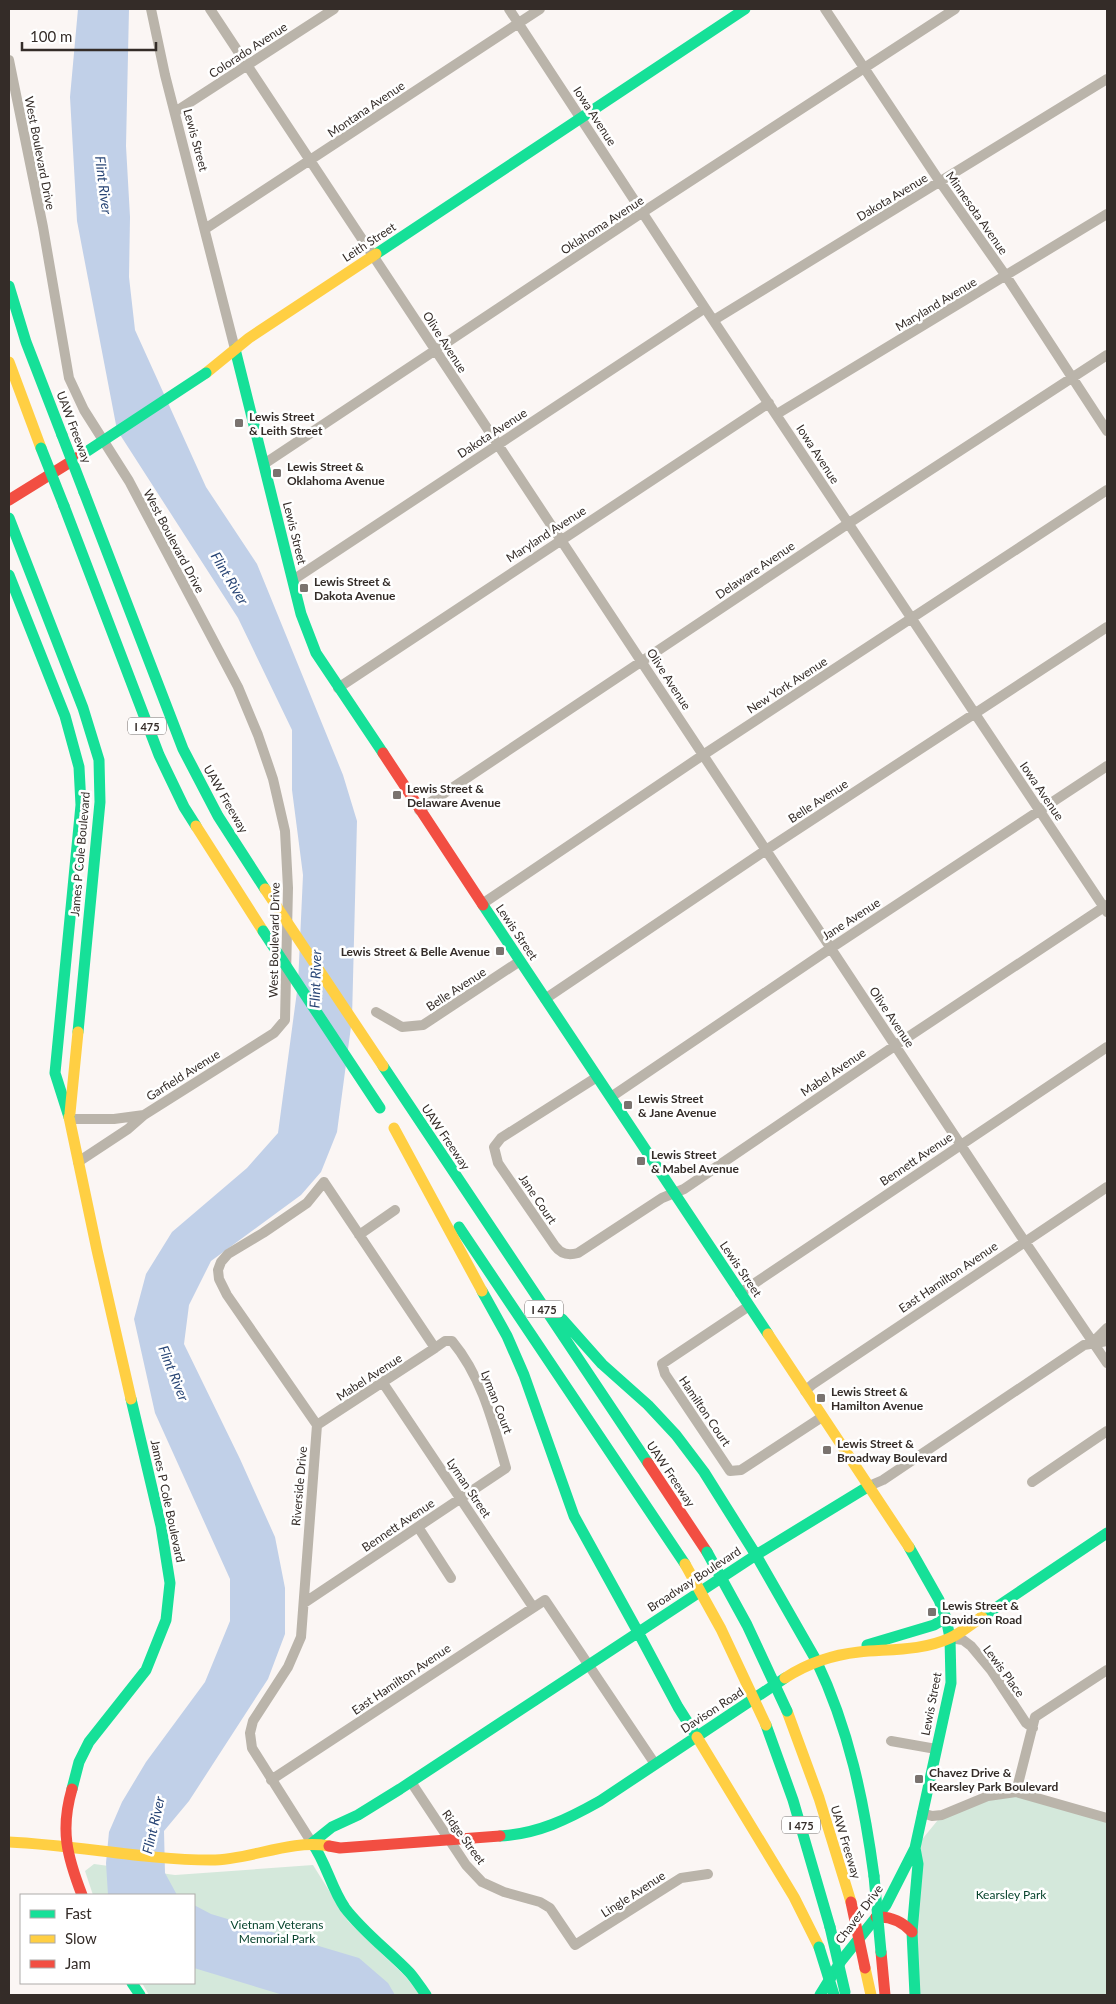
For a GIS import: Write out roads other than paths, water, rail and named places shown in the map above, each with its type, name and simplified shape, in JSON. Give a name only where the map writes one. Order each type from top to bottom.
[{"type":"main road","name":"Leith Street","points":[[9,500],[206,373],[248,338],[746,9]]},
{"type":"main road","name":"UAW Freeway","points":[[9,286],[26,342],[183,749],[218,816],[707,1552],[751,1633],[787,1711],[819,1798],[850,1902],[871,1995]]},
{"type":"main road","name":"Lewis Street","points":[[235,349],[292,580],[308,634],[316,653],[929,1579],[946,1618],[950,1638],[951,1683],[922,1813]]},
{"type":"main road","name":"I 475","points":[[9,362],[159,755],[184,807],[263,931],[685,1564],[722,1629],[766,1725],[793,1800],[830,1927],[842,1994]]},
{"type":"main road","name":"James P Cole Boulevard","points":[[9,518],[83,708],[99,760],[100,802],[70,1119]]},
{"type":"main road","name":"James P Cole Boulevard","points":[[9,575],[65,716],[79,767],[81,805],[55,1073],[70,1119],[99,1259],[161,1526],[170,1583],[166,1620],[146,1670],[89,1742],[80,1762],[68,1802],[66,1845],[70,1863],[82,1894]]},
{"type":"main road","points":[[387,1118],[507,1336],[524,1375],[574,1516],[678,1706],[794,1897],[842,1994]]},
{"type":"main road","points":[[511,1259],[602,1364],[648,1405],[676,1435],[704,1472],[756,1555],[816,1660],[839,1710],[854,1759],[868,1827],[885,1995]]},
{"type":"main road","name":"Broadway Boulevard","points":[[312,1843],[332,1826],[358,1815],[411,1782],[756,1555],[869,1486]]},
{"type":"main road","name":"Davison Road","points":[[312,1843],[340,1848],[518,1835],[551,1826],[600,1801],[802,1667],[816,1660],[844,1653],[912,1647],[936,1643],[950,1638],[1107,1533]]},
{"type":"main road","points":[[844,1653],[909,1631],[934,1625],[946,1618]]},
{"type":"main road","name":"Chavez Drive","points":[[820,1995],[841,1961],[876,1917],[894,1890],[906,1862],[915,1848],[922,1813]]},
{"type":"main road","points":[[9,1842],[66,1845],[168,1859],[214,1860],[312,1843],[318,1851],[329,1880],[344,1906],[362,1929],[411,1974],[426,1995]]},
{"type":"main road","name":"Chavez Drive","points":[[915,1848],[918,1864],[912,1932],[915,1995]]},
{"type":"main road","points":[[876,1917],[884,1916],[898,1920],[912,1932]]},
{"type":"main road","points":[[133,1984],[140,1995]]},
{"type":"street","name":"Lewis Street","points":[[151,9],[165,75],[235,349]]},
{"type":"street","name":"Olive Avenue","points":[[210,9],[830,948],[1107,1363]]},
{"type":"street","name":"Colorado Avenue","points":[[175,112],[334,9]]},
{"type":"street","name":"Iowa Avenue","points":[[509,9],[705,308],[778,414],[975,714],[1106,908]]},
{"type":"street","name":"Montana Avenue","points":[[205,229],[540,9]]},
{"type":"street","name":"Minnesota Avenue","points":[[825,9],[940,182],[1006,276],[1107,431]]},
{"type":"street","name":"Oklahoma Avenue","points":[[264,464],[643,212],[955,9]]},
{"type":"street","name":"West Boulevard Drive","points":[[9,60],[43,227],[69,378],[84,410],[129,481],[238,687],[273,778],[285,831],[288,888],[285,1020],[274,1033]]},
{"type":"street","name":"Dakota Avenue","points":[[714,320],[1107,79]]},
{"type":"street","name":"Maryland Avenue","points":[[778,414],[1107,214]]},
{"type":"street","name":"Dakota Avenue","points":[[292,580],[705,308]]},
{"type":"street","name":"Delaware Avenue","points":[[419,810],[849,523],[1107,355]]},
{"type":"street","name":"Maryland Avenue","points":[[338,688],[769,403]]},
{"type":"street","name":"New York Avenue","points":[[482,904],[703,755],[1107,490]]},
{"type":"street","name":"Belle Avenue","points":[[545,999],[766,850],[1107,626]]},
{"type":"street","name":"Jane Avenue","points":[[611,1097],[830,948],[1107,766]]},
{"type":"street","name":"Mabel Avenue","points":[[571,1255],[578,1253],[662,1198],[684,1189],[896,1045],[1106,908]]},
{"type":"street","name":"Belle Avenue","points":[[376,1012],[402,1027],[423,1025],[520,961]]},
{"type":"street","name":"Garfield Avenue","points":[[70,1119],[114,1120],[144,1115],[274,1033]]},
{"type":"street","name":"Bennett Avenue","points":[[740,1293],[1107,1046]]},
{"type":"street","name":"Jane Court","points":[[571,1255],[559,1252],[498,1163],[494,1147],[501,1138],[597,1077]]},
{"type":"street","points":[[78,1162],[128,1129],[144,1115]]},
{"type":"street","points":[[317,1426],[227,1294],[218,1279],[218,1270],[221,1262],[228,1254],[263,1233],[306,1203],[324,1182],[434,1348]]},
{"type":"street","name":"East Hamilton Avenue","points":[[805,1391],[1107,1187]]},
{"type":"street","points":[[359,1235],[395,1210]]},
{"type":"street","name":"Hamilton Court","points":[[749,1306],[662,1364],[665,1374],[730,1470],[741,1470],[822,1417]]},
{"type":"street","name":"Broadway Boulevard","points":[[1093,1342],[1107,1328]]},
{"type":"street","name":"Broadway Boulevard","points":[[869,1486],[883,1480],[1084,1345],[1107,1340]]},
{"type":"street","name":"Lyman Court","points":[[434,1348],[445,1341],[452,1341],[464,1356],[481,1389],[506,1468]]},
{"type":"street","name":"Mabel Avenue","points":[[317,1426],[434,1348]]},
{"type":"street","name":"Lyman Street","points":[[383,1383],[533,1607]]},
{"type":"street","name":"Riverside Drive","points":[[312,1843],[252,1748],[250,1734],[253,1721],[288,1667],[301,1637],[317,1426]]},
{"type":"street","points":[[1032,1482],[1107,1431]]},
{"type":"street","name":"Bennett Avenue","points":[[304,1603],[506,1468]]},
{"type":"street","points":[[418,1527],[451,1578]]},
{"type":"street","name":"East Hamilton Avenue","points":[[271,1780],[545,1600],[587,1665]]},
{"type":"street","name":"Lewis Place","points":[[950,1638],[962,1640],[970,1646],[991,1670],[1026,1723],[1033,1728]]},
{"type":"street","points":[[587,1665],[655,1764]]},
{"type":"street","points":[[1016,1792],[1035,1718],[1107,1670]]},
{"type":"street","points":[[891,1740],[936,1749]]},
{"type":"street","name":"Ridge Street","points":[[411,1782],[466,1865],[482,1882],[504,1892],[540,1902],[550,1908],[575,1946]]},
{"type":"street","points":[[922,1813],[932,1816],[942,1815],[988,1796],[1016,1792],[1107,1818]]},
{"type":"street","name":"Lingle Avenue","points":[[575,1946],[681,1878],[708,1874]]},
{"type":"water","name":"Flint River","points":[[78,9],[129,9],[126,146],[130,217],[129,277],[135,330],[206,487],[257,564],[343,775],[357,821],[352,1019],[337,1132],[321,1172],[301,1195],[211,1261],[189,1305],[184,1344],[240,1459],[275,1537],[285,1588],[285,1634],[268,1679],[189,1801],[164,1831],[165,1873],[176,1894],[108,1894],[106,1863],[109,1832],[122,1802],[146,1762],[205,1682],[230,1621],[230,1579],[155,1413],[134,1319],[146,1274],[172,1232],[247,1168],[278,1133],[298,984],[303,875],[292,790],[292,730],[238,618],[117,430],[77,221],[70,97]]},
{"type":"water","points":[[195,1906],[211,1914],[359,1958],[388,1983],[395,1995],[283,1995],[195,1968]]},
{"type":"place","name":"Lewis Street & Leith Street","points":[[239,423]]},
{"type":"place","name":"Lewis Street & Oklahoma Avenue","points":[[277,473]]},
{"type":"place","name":"Lewis Street & Dakota Avenue","points":[[304,588]]},
{"type":"place","name":"Lewis Street & Delaware Avenue","points":[[397,795]]},
{"type":"place","name":"Lewis Street & Belle Avenue","points":[[500,951]]},
{"type":"place","name":"Lewis Street & Jane Avenue","points":[[628,1105]]},
{"type":"place","name":"Lewis Street & Mabel Avenue","points":[[641,1161]]},
{"type":"place","name":"Lewis Street & Hamilton Avenue","points":[[821,1398]]},
{"type":"place","name":"Lewis Street & Broadway Boulevard","points":[[827,1450]]},
{"type":"place","name":"Lewis Street & Davidson Road","points":[[932,1612]]},
{"type":"place","name":"Chavez Drive & Kearsley Park Boulevard","points":[[919,1779]]},
{"type":"park label","name":"Kearsley Park","points":[[1011,1894]]},
{"type":"park label","name":"Vietnam Veterans Memorial Park","points":[[277,1931]]}]
